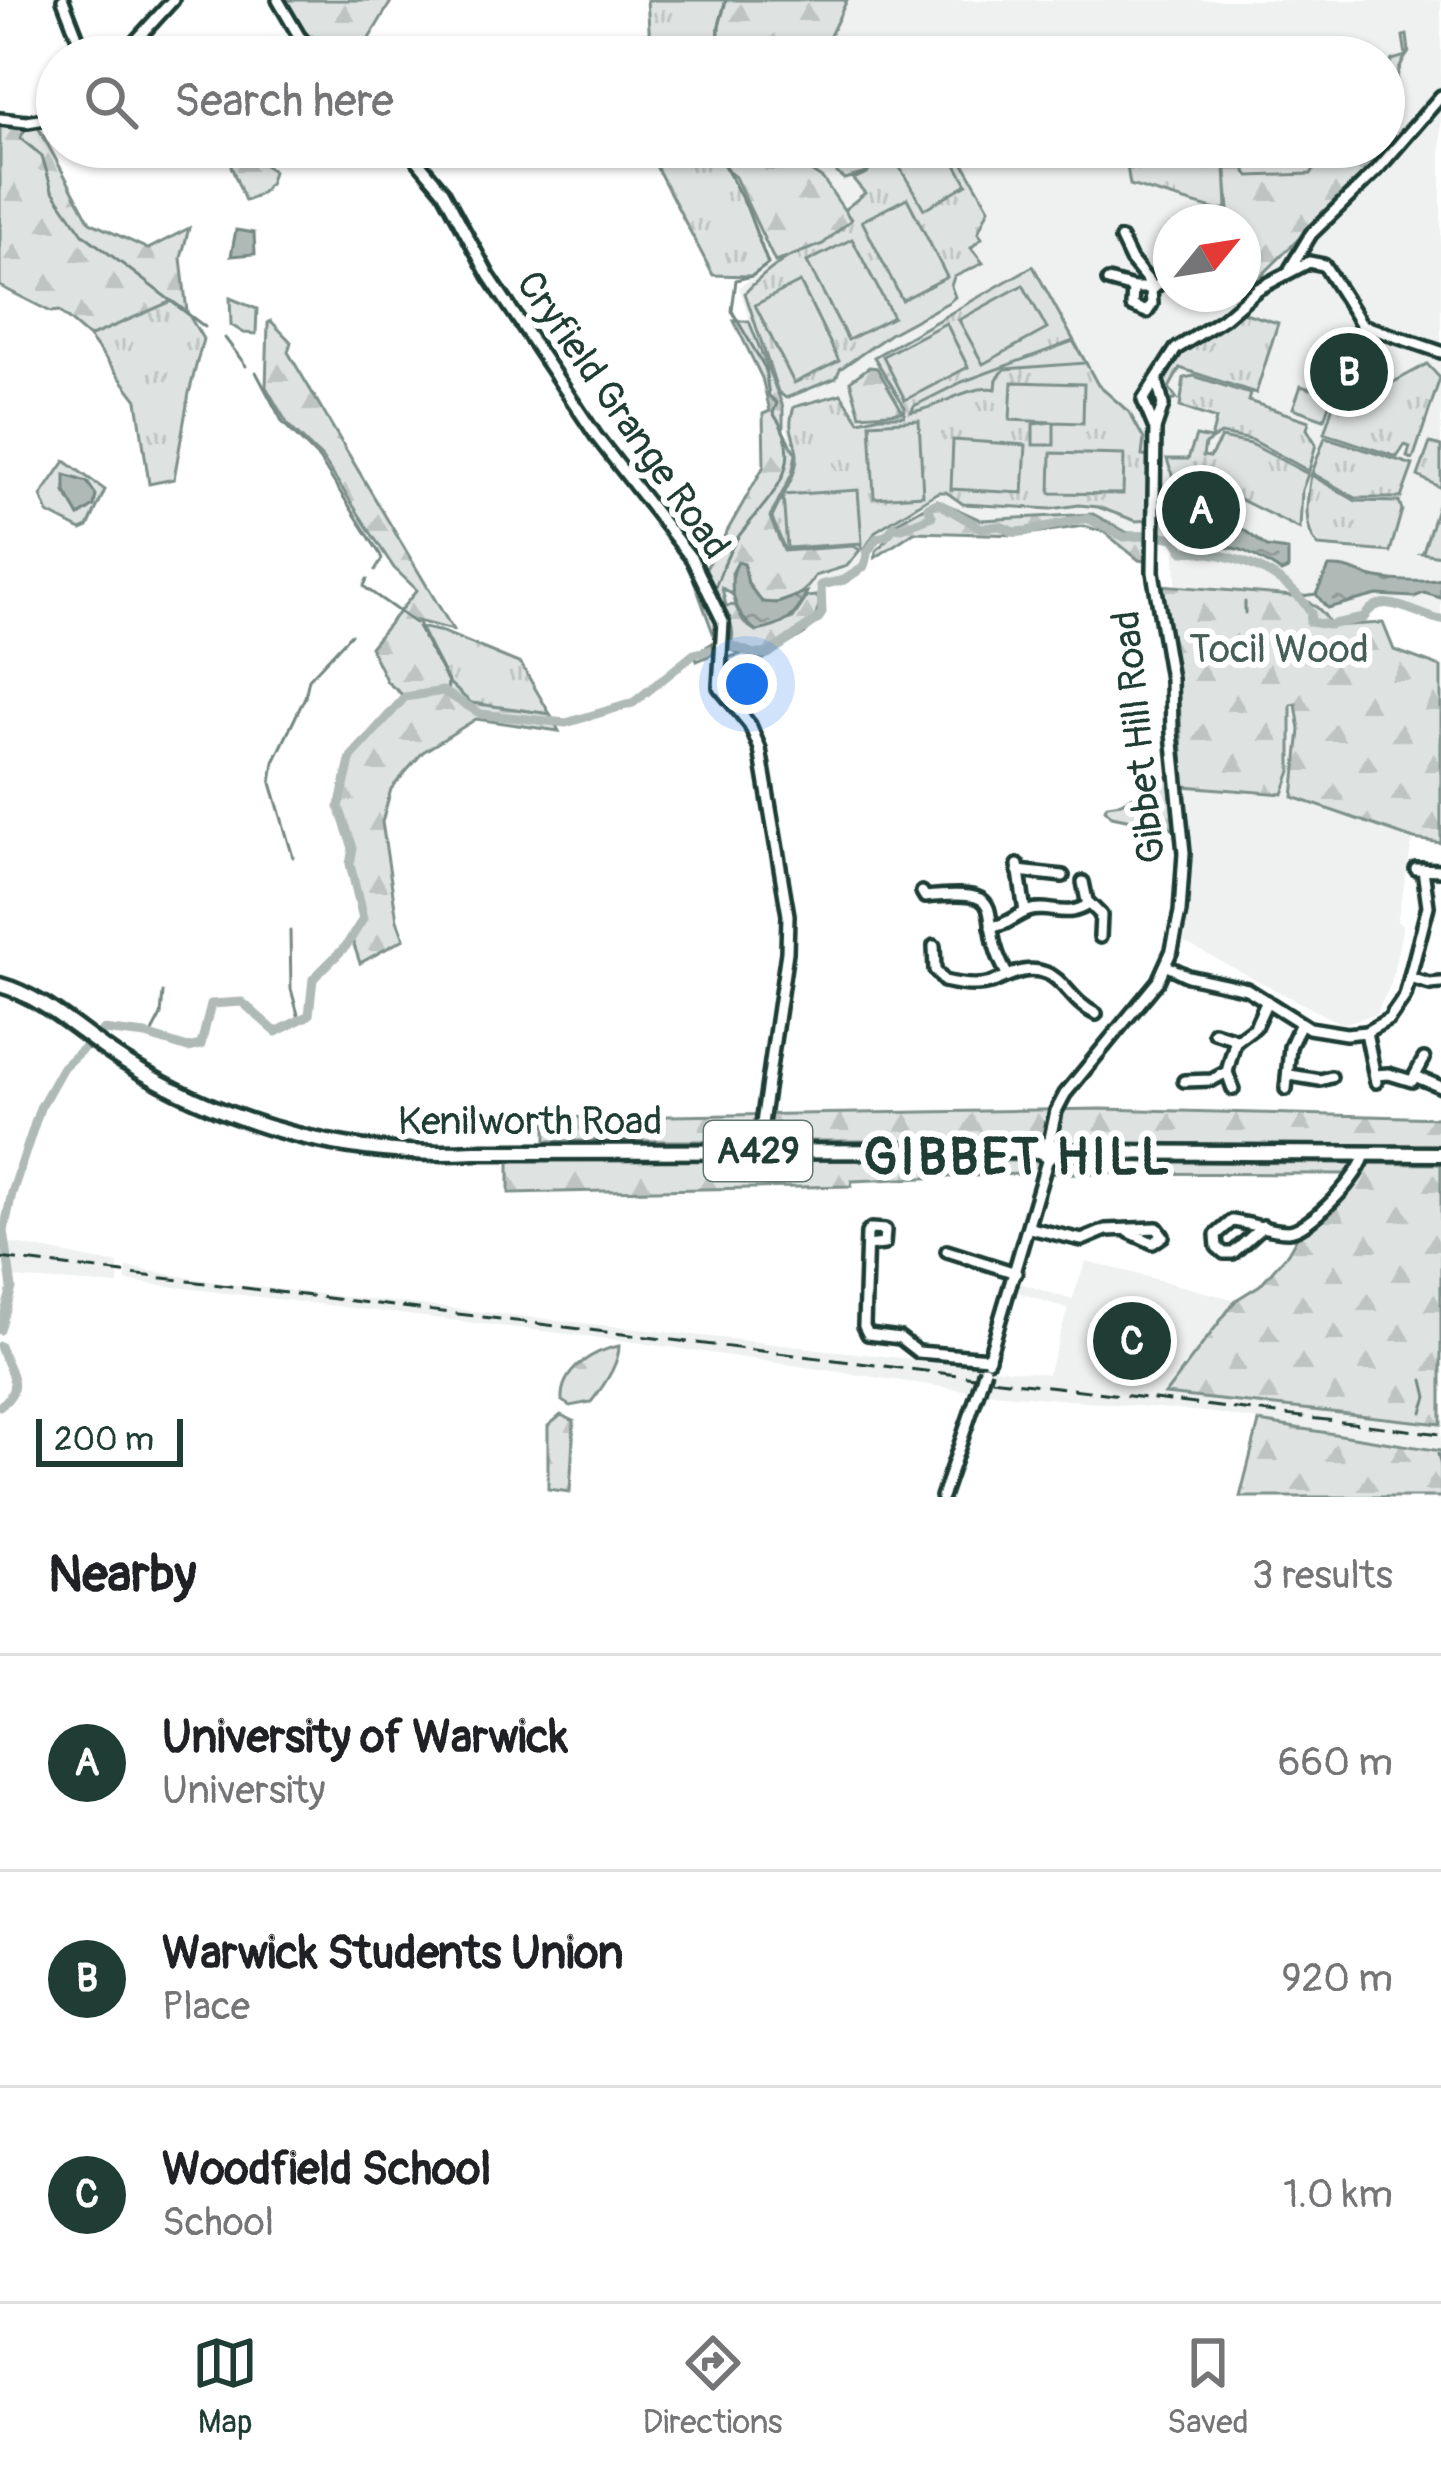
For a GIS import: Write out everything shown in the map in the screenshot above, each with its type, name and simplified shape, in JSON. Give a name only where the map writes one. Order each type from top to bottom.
[{"type":"main road","name":"Kenilworth Road","points":[[0,985],[35,1000],[112,1054],[212,1110],[254,1126],[419,1155],[758,1151],[1441,1154]]},
{"type":"street","points":[[63,0],[77,36]]},
{"type":"street","points":[[140,36],[173,0]]},
{"type":"street","points":[[278,0],[299,36]]},
{"type":"street","points":[[1405,136],[1441,95]]},
{"type":"street","points":[[0,118],[36,120]]},
{"type":"street","name":"Cryfield Grange Road","points":[[424,168],[443,191],[489,276],[604,447],[692,559],[719,611],[724,646],[719,687],[748,722],[760,749],[788,904],[787,952],[758,1151]]},
{"type":"street","points":[[1315,263],[1319,227],[1376,168]]},
{"type":"street","points":[[1121,239],[1153,288],[1147,312],[1132,306],[1133,288]]},
{"type":"street","points":[[1289,269],[1299,253],[1315,246]]},
{"type":"street","points":[[1299,253],[1332,278],[1362,325],[1441,352]]},
{"type":"street","points":[[1154,395],[1163,405],[1153,413],[1142,406],[1154,395],[1157,380],[1176,349],[1289,269],[1315,263]]},
{"type":"street","points":[[1108,281],[1153,288]]},
{"type":"street","name":"Gibbet Hill Road","points":[[942,1497],[1030,1228],[1056,1111],[1065,1094],[1150,994],[1166,966],[1180,912],[1184,853],[1171,679],[1153,572],[1153,413]]},
{"type":"street","points":[[1025,912],[1018,868],[1063,876]]},
{"type":"street","points":[[1166,966],[1188,976],[1247,989],[1300,1025],[1346,1034],[1366,1032],[1398,1010],[1410,978],[1427,913],[1419,869],[1441,870]]},
{"type":"street","points":[[1083,882],[1089,904],[1101,915],[1100,937]]},
{"type":"street","points":[[923,898],[976,894],[987,904],[994,953],[1006,974]]},
{"type":"street","points":[[991,927],[1007,925],[1025,912],[1065,913],[1089,904]]},
{"type":"street","points":[[1427,913],[1441,917]]},
{"type":"street","points":[[934,946],[936,974],[947,982],[988,984],[1006,974],[1048,973],[1070,998],[1116,1035]]},
{"type":"street","points":[[1410,978],[1441,983]]},
{"type":"street","points":[[1233,1089],[1227,1072],[1236,1039],[1255,1027],[1267,1001]]},
{"type":"street","points":[[1286,1089],[1289,1050],[1300,1025]]},
{"type":"street","points":[[1214,1031],[1236,1039]]},
{"type":"street","points":[[1366,1032],[1375,1078],[1389,1074],[1407,1082],[1418,1077],[1427,1057]]},
{"type":"street","points":[[1192,1079],[1215,1080],[1227,1072]]},
{"type":"street","points":[[1290,1075],[1325,1082]]},
{"type":"street","points":[[1418,1077],[1441,1088]]},
{"type":"street","points":[[1263,1226],[1233,1253],[1217,1247],[1216,1235],[1228,1222],[1263,1226],[1286,1231],[1303,1227],[1363,1167],[1365,1154]]},
{"type":"street","points":[[1030,1228],[1082,1240],[1106,1231],[1129,1232]]},
{"type":"street","points":[[867,1246],[868,1334],[900,1338],[918,1352],[987,1364]]},
{"type":"street","points":[[948,1250],[1016,1273]]},
{"type":"shaded area","points":[[847,0],[1441,0],[1441,617],[1379,599],[1365,607],[1362,616],[1413,838],[1391,984],[1376,1014],[1345,1023],[1335,1021],[1184,942],[1190,886],[1174,539],[1164,533],[1128,533],[1093,514],[981,520],[937,500],[876,537],[862,565],[820,584],[819,613],[767,650],[735,620],[720,582],[790,450],[788,431],[739,287],[769,261],[729,168],[1405,168],[1405,36],[830,36]]},
{"type":"shaded area","points":[[10,1243],[118,1264],[118,1285],[12,1278]]},
{"type":"shaded area","points":[[1086,1261],[1236,1300],[1166,1394],[1441,1424],[1441,1451],[1215,1413],[970,1391],[634,1342],[126,1281],[127,1267],[229,1284],[1048,1374],[1068,1309],[1014,1291],[1017,1282],[1072,1300]]},
{"type":"green space","points":[[283,0],[392,0],[371,36],[307,36]]},
{"type":"green space","points":[[647,0],[726,0],[719,36],[650,36]]},
{"type":"green space","points":[[726,0],[847,0],[830,36],[719,36]]},
{"type":"green space","points":[[0,122],[36,125],[36,168],[60,168],[90,222],[148,249],[189,228],[181,258],[187,312],[172,301],[89,337],[59,311],[51,312],[0,286]]},
{"type":"green space","points":[[232,168],[273,171],[264,190],[245,201]]},
{"type":"green space","points":[[657,168],[726,168],[747,208],[768,264],[752,276],[713,275]]},
{"type":"green space","points":[[806,168],[823,179],[851,220],[823,244],[775,262],[735,177],[726,170]]},
{"type":"green space","points":[[836,168],[871,168],[844,179]]},
{"type":"green space","points":[[872,168],[966,168],[989,208],[978,233],[982,238],[971,248],[983,263],[954,277],[955,297],[949,302],[890,334],[840,369],[836,378],[786,398],[778,392],[745,293],[781,262],[851,219],[844,210],[865,193],[853,179]]},
{"type":"green space","points":[[900,168],[958,168],[967,184],[924,209]]},
{"type":"green space","points":[[1127,168],[1225,168],[1227,204],[1195,204],[1130,185]]},
{"type":"green space","points":[[1226,168],[1247,168],[1249,176],[1311,174],[1314,168],[1370,168],[1261,276],[1261,204],[1229,204]]},
{"type":"green space","points":[[907,198],[947,277],[902,300],[862,221]]},
{"type":"green space","points":[[852,239],[893,317],[848,340],[807,262]]},
{"type":"green space","points":[[1033,266],[1098,385],[1129,412],[1144,439],[1142,456],[1151,457],[1149,520],[1136,521],[1079,505],[1051,509],[963,504],[938,492],[876,531],[864,550],[860,544],[785,550],[772,518],[797,462],[791,427],[794,407],[841,394],[859,421],[904,416],[905,407],[874,357]]},
{"type":"green space","points":[[800,282],[839,361],[794,383],[755,305]]},
{"type":"green space","points":[[1023,285],[1047,329],[983,364],[959,320]]},
{"type":"green space","points":[[230,298],[257,309],[256,334],[231,325]]},
{"type":"green space","points":[[172,300],[187,312],[203,339],[174,479],[149,484],[137,400],[89,337]]},
{"type":"green space","points":[[1237,312],[1278,323],[1256,393],[1180,368],[1169,388],[1177,399],[1171,401],[1161,383],[1174,356]]},
{"type":"green space","points":[[271,321],[291,342],[288,352],[453,630],[417,621],[448,682],[471,703],[550,714],[559,731],[476,719],[423,752],[391,789],[382,822],[404,939],[360,963],[352,939],[363,914],[350,864],[353,848],[339,807],[341,788],[354,751],[405,697],[387,682],[370,647],[417,590],[394,568],[322,458],[288,425],[266,387]]},
{"type":"green space","points":[[734,321],[749,321],[783,407],[783,431],[796,454],[792,474],[770,517],[784,551],[853,546],[860,550],[847,566],[815,576],[796,596],[767,604],[753,592],[744,564],[738,562],[732,573],[733,595],[722,588],[726,606],[735,605],[745,624],[756,631],[793,618],[807,597],[816,596],[820,601],[814,623],[805,633],[764,659],[750,657],[734,667],[727,658],[740,654],[729,648],[722,610],[704,572],[764,466],[763,414],[770,411],[762,378]]},
{"type":"green space","points":[[946,323],[968,367],[905,400],[883,356]]},
{"type":"green space","points":[[1073,341],[1086,363],[1005,369],[996,389],[974,390],[911,412],[914,406],[962,382]]},
{"type":"green space","points":[[1427,364],[1440,378],[1413,459],[1407,457],[1410,447],[1405,445],[1397,457],[1324,433],[1333,405],[1366,397]]},
{"type":"green space","points":[[869,367],[877,368],[903,412],[860,415],[850,381]]},
{"type":"green space","points":[[1194,376],[1250,394],[1248,401],[1309,421],[1307,429],[1316,444],[1309,471],[1252,440],[1221,434],[1205,444],[1203,456],[1210,457],[1221,438],[1251,444],[1308,474],[1302,490],[1300,529],[1219,489],[1173,478],[1167,459],[1188,459],[1196,436],[1211,439],[1216,419],[1180,407],[1184,378]]},
{"type":"green space","points":[[1012,382],[1084,384],[1083,423],[1054,422],[1054,445],[1033,445],[1033,424],[1053,422],[1010,420]]},
{"type":"green space","points":[[1313,382],[1328,386],[1333,393],[1324,419],[1293,408],[1301,386],[1310,389]]},
{"type":"green space","points":[[919,420],[923,495],[874,498],[870,423]]},
{"type":"green space","points":[[1325,437],[1413,465],[1401,498],[1356,498],[1312,473]]},
{"type":"green space","points":[[953,440],[1026,445],[1023,493],[951,489]]},
{"type":"green space","points":[[1430,443],[1441,446],[1441,488],[1418,476]]},
{"type":"green space","points":[[1051,453],[1124,455],[1123,494],[1050,493]]},
{"type":"green space","points":[[65,461],[105,490],[88,527],[81,530],[48,513],[41,496]]},
{"type":"green space","points":[[1311,475],[1356,501],[1399,502],[1402,510],[1390,552],[1318,546],[1308,522]]},
{"type":"green space","points":[[858,490],[862,543],[787,548],[783,495]]},
{"type":"green space","points":[[1441,496],[1441,556],[1421,553],[1423,552]]},
{"type":"green space","points":[[937,500],[981,520],[1093,514],[1128,533],[1147,533],[1149,562],[1139,560],[1104,532],[1084,526],[1020,535],[914,532],[875,558],[893,533],[892,525]]},
{"type":"green space","points":[[698,576],[719,628],[718,652],[697,661],[694,654],[716,641],[694,581]]},
{"type":"green space","name":"Tocil Wood","points":[[1161,585],[1293,596],[1316,606],[1331,626],[1383,623],[1394,650],[1441,667],[1441,843],[1414,839],[1293,797],[1300,730],[1296,704],[1291,705],[1291,771],[1283,794],[1184,786],[1178,682]]},
{"type":"green space","points":[[419,627],[521,664],[550,714],[471,703],[448,682]]},
{"type":"green space","points":[[1169,776],[1174,829],[1112,816],[1105,809],[1107,805],[1121,803]]},
{"type":"green space","points":[[1102,1109],[1441,1118],[1441,1147],[1062,1142],[1053,1135],[1044,1135],[1040,1141],[546,1141],[546,1118]]},
{"type":"green space","points":[[509,1157],[1441,1164],[1441,1424],[1165,1394],[1236,1300],[1260,1285],[1303,1227],[1355,1174],[1046,1173],[852,1181],[851,1186],[509,1193]]},
{"type":"green space","points":[[619,1346],[613,1368],[591,1402],[570,1406],[562,1401],[566,1380],[580,1364]]},
{"type":"green space","points":[[561,1415],[574,1421],[570,1492],[548,1489],[548,1426]]},
{"type":"green space","points":[[1259,1422],[1441,1451],[1441,1497],[1240,1497]]},
{"type":"water","points":[[236,230],[254,233],[255,254],[231,256]]},
{"type":"water","points":[[65,475],[87,482],[96,495],[94,506],[79,516],[65,492]]},
{"type":"water","points":[[1189,505],[1206,518],[1219,517],[1227,525],[1233,522],[1267,547],[1288,550],[1288,569],[1281,572],[1244,551],[1213,544],[1205,527],[1200,532],[1193,530],[1189,516],[1182,515]]},
{"type":"water","points":[[738,562],[744,564],[748,584],[762,602],[778,603],[807,592],[794,614],[756,631],[738,608],[732,590]]},
{"type":"water","points":[[1329,567],[1395,580],[1441,579],[1441,598],[1424,593],[1377,595],[1327,608],[1316,594]]},
{"type":"waterway","points":[[719,36],[726,0]]},
{"type":"waterway","points":[[27,127],[20,138],[36,151]]},
{"type":"waterway","points":[[46,168],[52,190],[83,234],[205,327]]},
{"type":"waterway","points":[[726,168],[768,264],[736,280],[732,311],[765,368],[769,396],[777,403],[773,413],[788,449],[781,480],[734,543],[714,589],[731,624],[730,645]]},
{"type":"waterway","points":[[225,338],[246,366]]},
{"type":"waterway","points":[[256,372],[283,423],[319,459],[380,554],[375,570]]},
{"type":"waterway","points":[[0,1330],[12,1288],[4,1231],[12,1193],[40,1108],[63,1067],[103,1030],[146,1035],[188,1048],[201,1045],[211,1004],[242,1002],[276,1032],[309,1015],[313,979],[346,946],[363,919],[350,864],[353,848],[339,807],[351,757],[405,697],[443,691],[481,714],[566,723],[633,703],[694,654],[730,645],[768,654],[818,619],[821,585],[844,580],[864,567],[877,538],[894,527],[932,516],[928,507],[938,503],[981,528],[1027,531],[1087,518],[1124,537],[1143,536]]},
{"type":"waterway","points":[[1163,536],[1174,538],[1183,551],[1219,555],[1272,575],[1300,599],[1311,613],[1310,622],[1329,625],[1364,618],[1371,609],[1389,604],[1441,620]]},
{"type":"waterway","points":[[367,579],[367,589],[415,623]]},
{"type":"waterway","points":[[1301,596],[1316,594]]},
{"type":"waterway","points":[[1245,602],[1245,613]]},
{"type":"waterway","points":[[418,627],[448,682],[447,693]]},
{"type":"waterway","points":[[293,857],[271,783],[274,762],[309,679],[351,634]]},
{"type":"waterway","points":[[290,931],[291,989],[300,1022]]},
{"type":"waterway","points":[[150,1036],[161,1015],[163,993]]},
{"type":"waterway","points":[[0,1346],[14,1385],[0,1406]]},
{"type":"waterway","points":[[1422,1412],[1427,1397],[1423,1380]]},
{"type":"waterway","points":[[1438,1454],[1441,1467]]},
{"type":"railway","points":[[0,1258],[1441,1434]]},
{"type":"place","name":"Warwick Students Union","points":[[1349,372]]},
{"type":"place","name":"University of Warwick","points":[[1201,510]]},
{"type":"place","name":"Woodfield School","points":[[1132,1341]]},
{"type":"district","name":"GIBBET HILL","points":[[1018,1158]]}]
